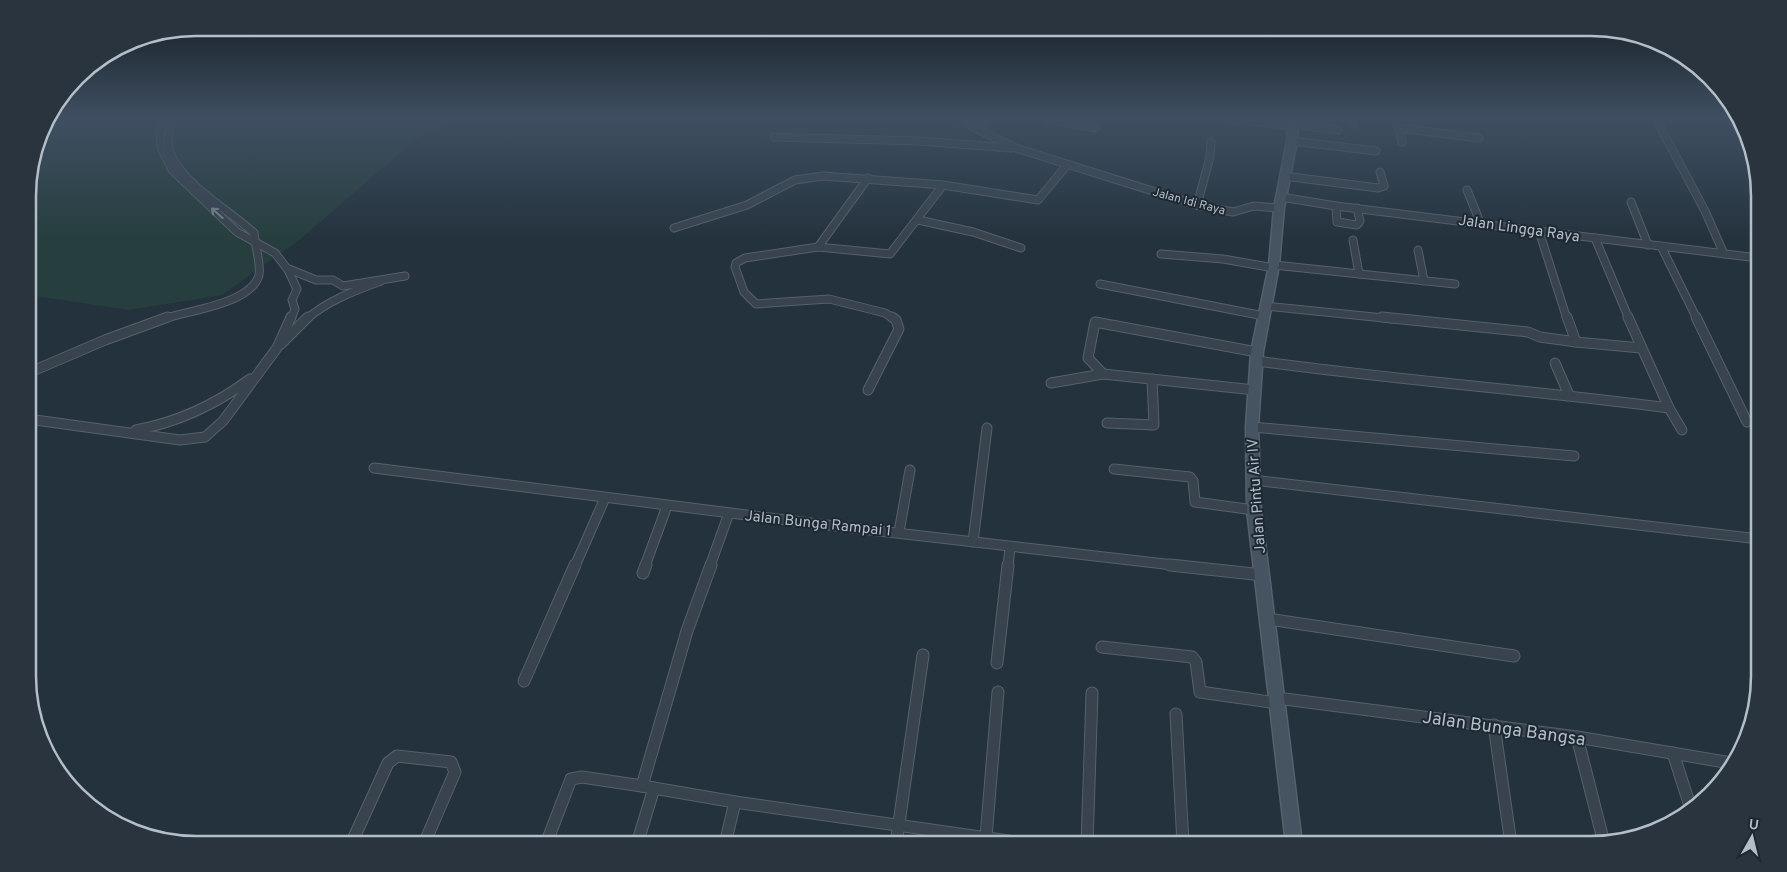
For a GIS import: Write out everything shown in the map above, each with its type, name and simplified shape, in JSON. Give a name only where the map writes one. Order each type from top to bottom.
[{"type":"main road","name":"Jalan Pintu Air IV","points":[[1288,160],[1280,203],[1274,267],[1257,356],[1252,427],[1254,510],[1293,835]]},
{"type":"street","points":[[165,160],[178,180],[240,234],[274,251],[289,269],[297,289],[292,300],[295,309],[277,348]]},
{"type":"street","points":[[37,370],[105,340],[183,312],[223,303],[238,297],[254,284],[259,274],[254,233],[181,171],[173,160]]},
{"type":"street","name":"Jalan Idi Raya","points":[[1050,160],[1196,205],[1233,212],[1254,206],[1280,203]]},
{"type":"street","points":[[1196,205],[1209,160]]},
{"type":"street","points":[[1678,160],[1705,211],[1724,254]]},
{"type":"street","points":[[674,228],[747,205],[795,180],[823,176],[942,185],[1035,200],[1066,165]]},
{"type":"street","points":[[1284,176],[1378,188],[1384,186],[1380,172]]},
{"type":"street","points":[[818,247],[868,178]]},
{"type":"street","points":[[868,390],[899,329],[896,320],[885,313],[828,299],[756,304],[744,292],[735,267],[740,258],[818,247],[890,254],[918,220],[942,185]]},
{"type":"street","points":[[1467,190],[1480,222]]},
{"type":"street","points":[[1631,202],[1648,245]]},
{"type":"street","name":"Jalan Lingga Raya","points":[[1280,203],[1336,206],[1480,222],[1751,257]]},
{"type":"street","points":[[1336,206],[1337,222],[1357,225],[1360,221],[1357,208]]},
{"type":"street","points":[[918,220],[973,232],[1021,248]]},
{"type":"street","points":[[1539,231],[1554,282],[1576,342]]},
{"type":"street","points":[[1594,238],[1641,348],[1682,430]]},
{"type":"street","points":[[1353,240],[1359,274]]},
{"type":"street","points":[[1661,246],[1747,422]]},
{"type":"street","points":[[1418,250],[1424,280]]},
{"type":"street","points":[[1162,254],[1454,284]]},
{"type":"street","points":[[289,269],[316,280],[333,280],[343,286],[405,276]]},
{"type":"street","points":[[37,421],[180,440],[205,438],[230,412],[277,348],[316,310],[332,303],[340,296],[381,281]]},
{"type":"street","points":[[1100,284],[1265,311],[1528,332],[1540,337],[1641,348]]},
{"type":"street","points":[[1103,374],[1088,358],[1095,322],[1257,356],[1415,382],[1570,396],[1670,408]]},
{"type":"street","points":[[1555,363],[1570,396]]},
{"type":"street","points":[[126,432],[161,426],[212,406],[262,369]]},
{"type":"street","points":[[1051,383],[1103,374],[1255,390]]},
{"type":"street","points":[[1107,423],[1154,425],[1152,379]]},
{"type":"street","points":[[212,406],[230,412]]},
{"type":"street","points":[[1252,427],[1574,456]]},
{"type":"street","points":[[973,542],[987,428]]},
{"type":"street","name":"Jalan Bunga Rampai 1","points":[[374,468],[729,514],[899,532],[1010,548],[1263,575]]},
{"type":"street","points":[[1114,469],[1190,477],[1193,481],[1194,502],[1254,510]]},
{"type":"street","points":[[899,532],[910,470]]},
{"type":"street","points":[[1253,480],[1751,538]]},
{"type":"street","points":[[524,681],[605,498]]},
{"type":"street","points":[[644,573],[667,506]]},
{"type":"street","points":[[642,786],[687,631],[729,514]]},
{"type":"street","points":[[997,663],[1010,548]]},
{"type":"street","points":[[1268,619],[1514,656]]},
{"type":"street","points":[[1102,647],[1192,657],[1196,662],[1200,692],[1277,700]]},
{"type":"street","points":[[897,836],[923,656]]},
{"type":"street","points":[[986,835],[998,692]]},
{"type":"street","points":[[1087,835],[1092,693]]},
{"type":"street","name":"Jalan Bunga Bangsa","points":[[1277,700],[1494,725],[1726,762]]},
{"type":"street","points":[[1176,714],[1183,835]]},
{"type":"street","points":[[1494,725],[1510,835]]},
{"type":"street","points":[[1577,737],[1602,835]]},
{"type":"street","points":[[1674,753],[1689,802]]},
{"type":"street","points":[[355,836],[388,764],[397,756],[451,762],[455,768],[455,772],[428,836]]},
{"type":"street","points":[[549,836],[567,785],[571,779],[582,776],[735,802],[975,835]]},
{"type":"street","points":[[640,836],[654,788]]},
{"type":"street","points":[[727,836],[735,802]]},
{"type":"green space","points":[[41,160],[392,160],[302,238],[222,295],[129,310],[37,296],[37,186]]}]
